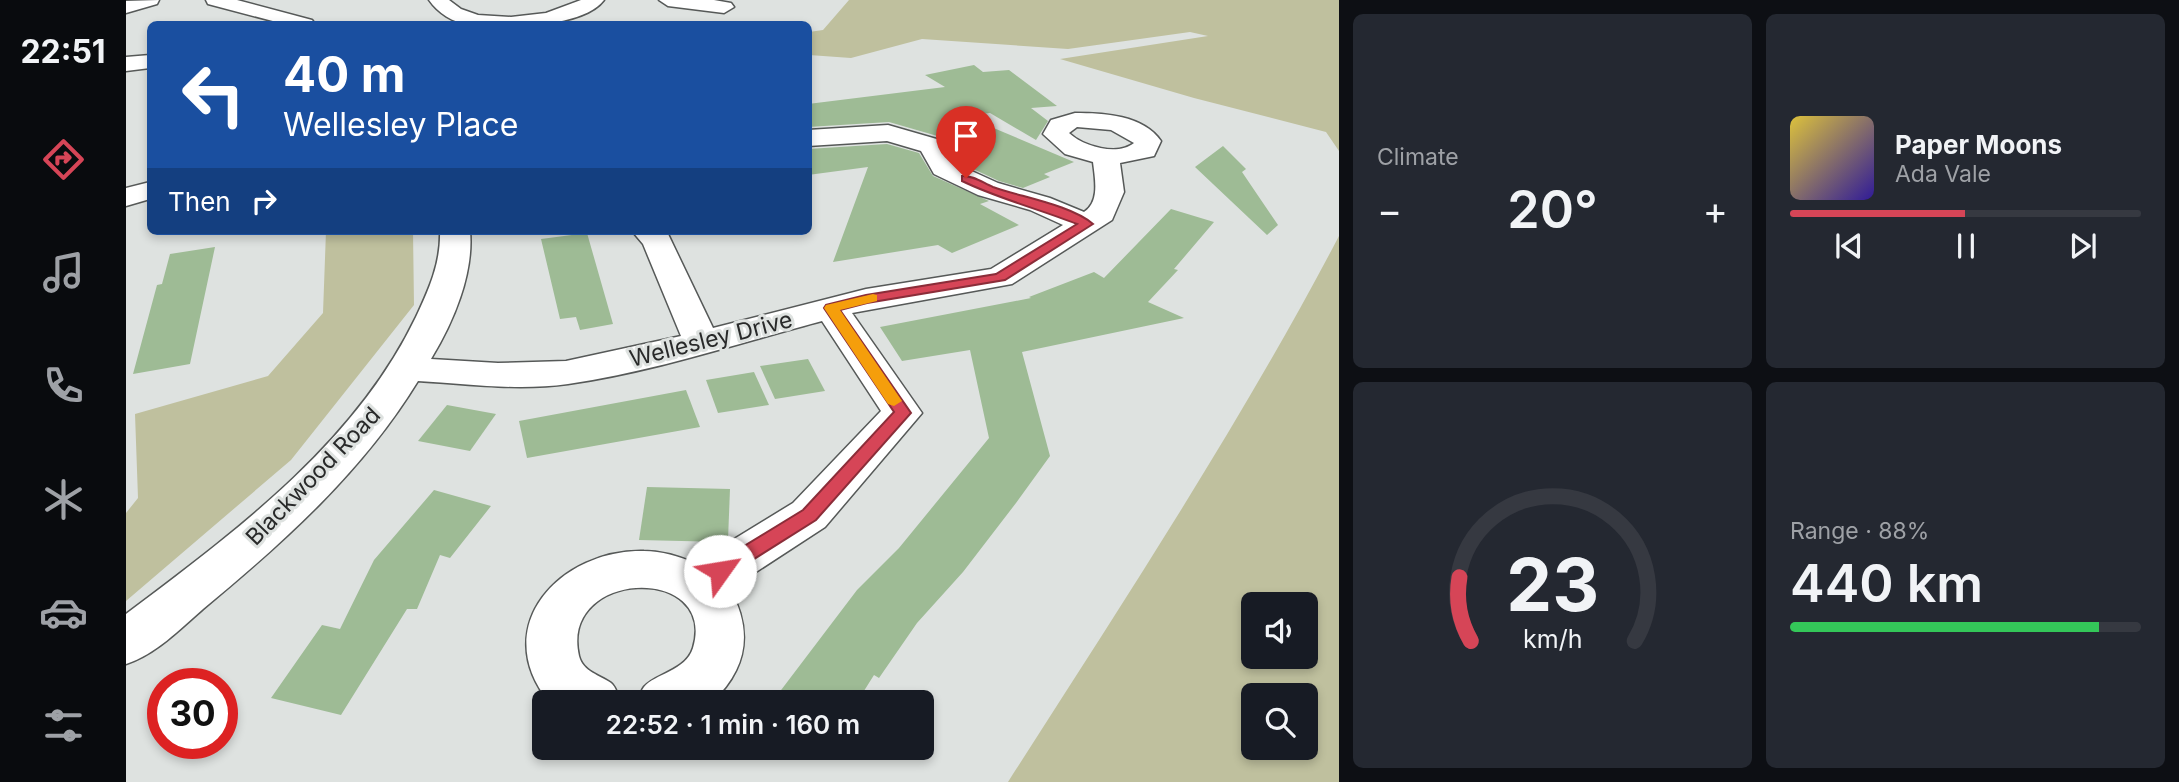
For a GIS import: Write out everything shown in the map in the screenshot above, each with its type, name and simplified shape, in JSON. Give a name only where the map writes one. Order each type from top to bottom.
[{"type":"street","points":[[126,7],[150,0]]},
{"type":"street","points":[[215,0],[294,21]]},
{"type":"street","points":[[438,0],[457,15],[477,21]]},
{"type":"street","points":[[531,21],[577,11],[595,0]]},
{"type":"street","points":[[668,0],[724,7]]},
{"type":"street","points":[[126,64],[147,62]]},
{"type":"street","points":[[812,138],[888,133],[931,146],[944,167],[988,189],[1040,204],[1087,224]]},
{"type":"street","name":"Wellesley Drive","points":[[408,369],[498,375],[566,373],[632,360],[866,299],[1000,277],[1102,214],[1111,192],[1107,156]]},
{"type":"street","points":[[126,197],[147,191]]},
{"type":"street","name":"Blackwood Road","points":[[126,643],[235,557],[311,485],[365,427],[408,369],[431,329],[458,256],[456,235]]},
{"type":"street","points":[[651,235],[657,241],[701,342]]},
{"type":"street","points":[[698,585],[809,515],[902,413],[831,308]]},
{"type":"street","points":[[575,690],[556,668],[550,646],[554,623],[565,603],[583,586],[604,574],[629,568],[654,567],[678,573],[698,585],[714,603],[721,626],[719,650],[706,674],[687,690]]},
{"type":"green space","points":[[849,0],[1339,0],[1339,151],[1326,132],[1194,98],[1060,59],[1208,36],[1190,32],[1068,49],[922,39],[851,58],[812,55],[812,32],[823,30]]},
{"type":"green space","points":[[326,235],[413,235],[414,305],[291,460],[126,601],[126,513],[138,498],[135,414],[268,376],[323,313]]},
{"type":"green space","points":[[1339,236],[1339,782],[1008,782],[1180,512],[1262,376]]},
{"type":"building","points":[[974,65],[983,72],[1009,70],[1057,106],[1031,108],[1048,121],[1036,140],[990,113],[965,116],[1074,162],[1044,174],[1050,177],[1023,188],[999,181],[956,161],[941,137],[889,122],[812,127],[812,104],[945,87],[925,75]]},
{"type":"building","points":[[887,144],[919,153],[933,176],[989,201],[980,204],[1019,225],[952,253],[938,245],[833,262],[868,167],[812,174],[812,149]]},
{"type":"building","points":[[1223,146],[1246,169],[1242,172],[1278,225],[1267,235],[1195,167]]},
{"type":"building","points":[[1171,209],[1214,222],[1174,269],[1178,270],[1148,302],[1184,318],[1022,352],[1050,456],[963,572],[917,623],[879,678],[874,675],[865,690],[781,690],[857,590],[899,548],[989,438],[970,350],[902,361],[880,327],[1031,298],[1029,297],[1094,272],[1104,278]]},
{"type":"building","points":[[588,235],[613,324],[580,330],[576,317],[560,319],[541,239]]},
{"type":"building","points":[[215,247],[190,364],[133,374],[157,285],[162,284],[170,254]]},
{"type":"building","points":[[808,359],[825,391],[775,399],[760,366]]},
{"type":"building","points":[[754,372],[769,405],[718,413],[706,380]]},
{"type":"building","points":[[686,390],[700,427],[527,458],[519,421]]},
{"type":"building","points":[[447,405],[496,414],[470,451],[418,441]]},
{"type":"building","points":[[647,487],[730,489],[728,540],[639,540]]},
{"type":"building","points":[[434,490],[491,506],[450,558],[440,555],[417,609],[407,609],[341,715],[271,698],[322,625],[340,629],[374,560]]},
{"type":"slow traffic","points":[[873,298],[831,308],[894,401]]},
{"type":"route","points":[[720,571],[809,515],[902,413],[831,308],[866,299],[1000,277],[1087,224],[1040,204],[988,189],[966,178]]}]
